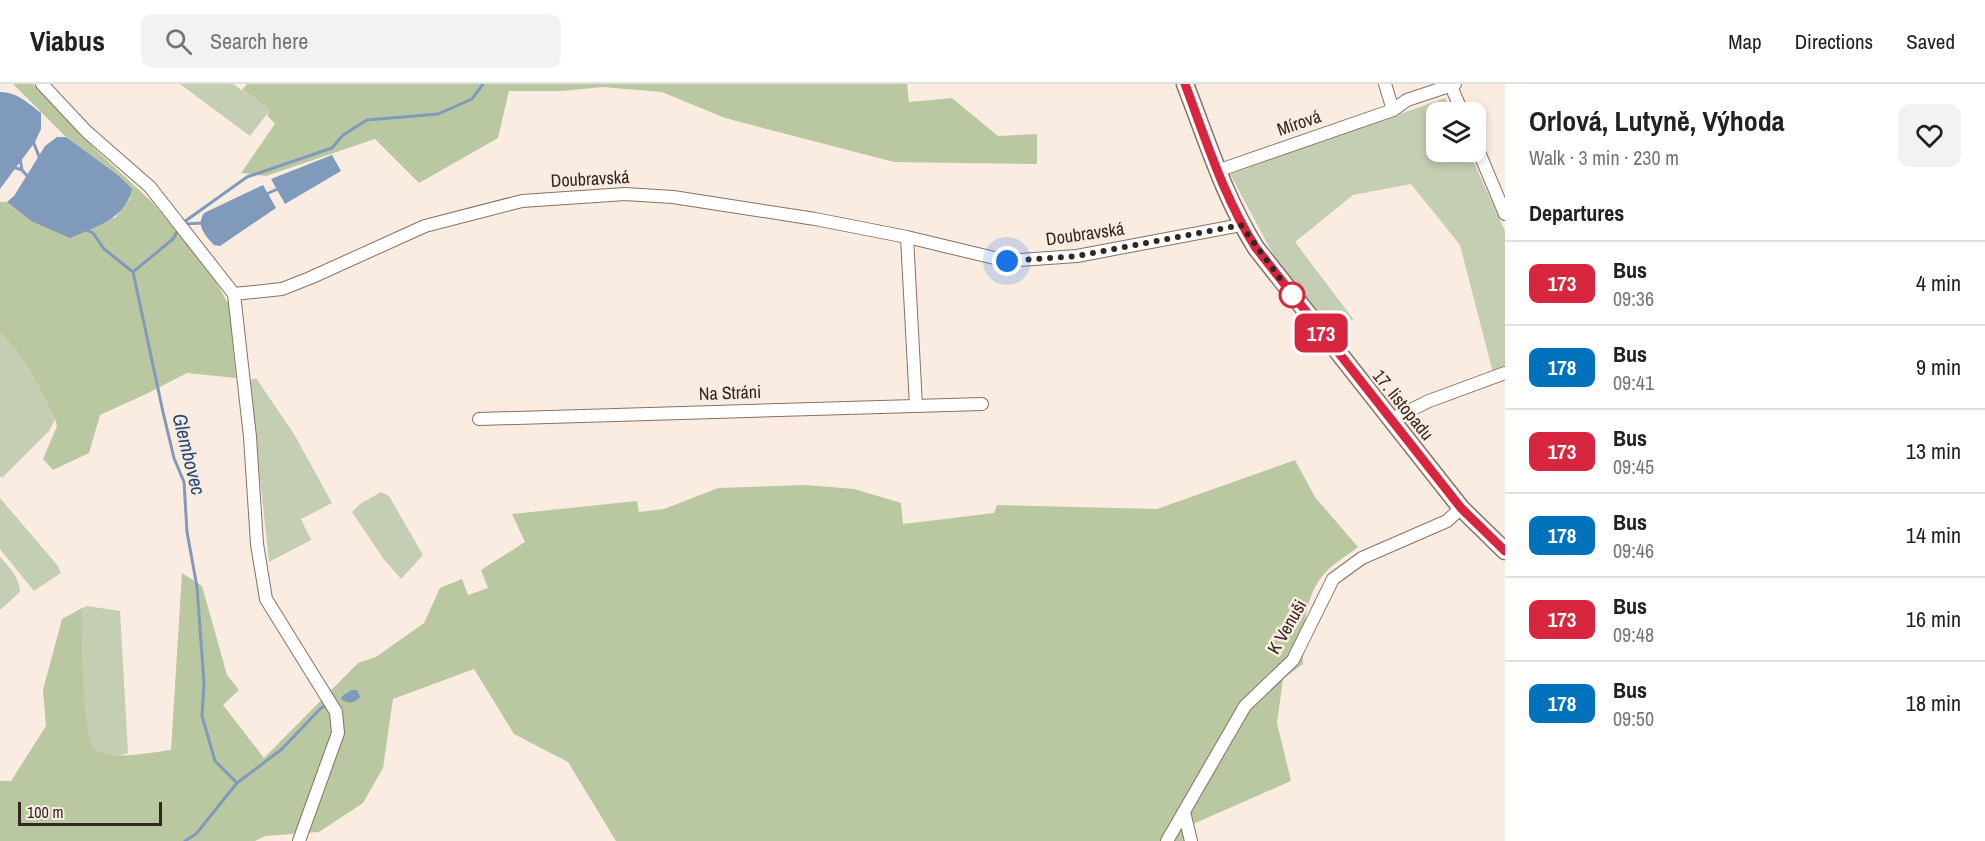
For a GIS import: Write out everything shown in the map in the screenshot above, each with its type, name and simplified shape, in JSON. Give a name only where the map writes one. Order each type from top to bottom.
[{"type":"main road","name":"17. listopadu","points":[[1185,84],[1217,171],[1241,225],[1256,248],[1461,508],[1505,551]]},
{"type":"street","points":[[42,84],[86,131],[150,187],[234,294],[250,438],[257,544],[266,598],[336,712],[338,733],[300,841]]},
{"type":"street","points":[[1384,84],[1393,110]]},
{"type":"street","name":"Mírová","points":[[1217,171],[1393,110],[1407,100],[1453,85],[1459,102]]},
{"type":"street","points":[[1483,162],[1505,213]]},
{"type":"street","name":"Doubravská","points":[[234,294],[282,289],[425,226],[522,201],[625,194],[673,197],[815,219],[907,237],[1007,261],[1077,256],[1241,225]]},
{"type":"street","points":[[907,237],[916,406]]},
{"type":"street","points":[[1390,420],[1430,400],[1505,373]]},
{"type":"street","name":"Na Stráni","points":[[479,418],[982,404]]},
{"type":"street","name":"K Venuši","points":[[1167,841],[1245,706],[1293,660],[1333,579],[1362,558],[1447,521],[1461,508]]},
{"type":"street","points":[[1184,812],[1191,841]]},
{"type":"green space","points":[[13,84],[33,84],[95,149],[152,202],[211,273],[229,305],[236,378],[187,373],[100,415],[89,453],[53,470],[43,459],[57,426],[55,419],[38,385],[17,352],[0,333],[0,202],[7,202],[31,221],[115,218],[130,199],[118,175],[66,137]]},
{"type":"green space","points":[[180,84],[233,84],[270,110],[250,136]]},
{"type":"green space","points":[[247,84],[907,84],[909,102],[952,98],[998,136],[1037,134],[1037,164],[894,162],[725,118],[662,92],[602,87],[562,91],[509,91],[498,138],[419,183],[375,139],[266,176],[241,173],[275,124],[267,115],[270,110],[242,90]]},
{"type":"green space","points":[[1445,98],[1447,102],[1434,102]]},
{"type":"green space","points":[[1426,105],[1426,162],[1474,162],[1505,231],[1505,368],[1493,373],[1460,245],[1411,184],[1353,195],[1295,242],[1354,320],[1321,317],[1273,254],[1230,174]]},
{"type":"green space","points":[[0,333],[17,352],[38,385],[55,419],[49,431],[2,478],[0,476]]},
{"type":"green space","points":[[256,378],[294,434],[332,503],[301,519],[311,540],[269,562],[250,386],[250,380]]},
{"type":"green space","points":[[1295,460],[1315,497],[1358,547],[1325,573],[1318,582],[1306,616],[1303,664],[1283,679],[1277,723],[1291,781],[1191,825],[1194,841],[616,841],[568,762],[514,734],[474,669],[393,699],[383,768],[363,803],[319,832],[265,836],[255,841],[0,841],[0,781],[11,781],[46,726],[43,690],[62,619],[82,608],[85,706],[87,726],[95,749],[102,753],[121,756],[171,750],[182,573],[202,586],[227,675],[239,690],[223,705],[264,758],[358,663],[376,657],[424,623],[440,588],[462,579],[468,595],[488,588],[481,570],[525,542],[512,514],[637,501],[639,512],[664,509],[718,488],[806,485],[854,489],[901,503],[903,524],[994,513],[997,505],[1157,509]]},
{"type":"green space","points":[[381,492],[389,496],[423,555],[401,579],[383,558],[352,512],[360,504]]},
{"type":"green space","points":[[0,498],[58,566],[61,573],[34,591],[0,549]]},
{"type":"green space","points":[[0,557],[16,577],[20,592],[0,610]]},
{"type":"green space","points":[[87,606],[120,611],[128,753],[109,755],[100,753],[93,747],[89,738],[83,681],[82,637],[82,608]]},
{"type":"water","points":[[0,92],[17,96],[41,113],[41,129],[35,142],[0,189]]},
{"type":"water","points":[[57,137],[66,137],[118,175],[132,189],[129,199],[116,215],[99,226],[70,238],[31,221],[7,202],[14,196],[45,146]]},
{"type":"water","points":[[332,155],[341,171],[285,204],[271,179]]},
{"type":"water","points":[[263,185],[276,208],[220,246],[214,245],[202,230],[201,222],[204,213]]},
{"type":"water","points":[[352,690],[357,690],[360,697],[358,699],[346,702],[341,699],[342,696]]},
{"type":"waterway","points":[[184,222],[247,177],[332,148],[343,135],[367,120],[438,114],[472,99],[483,84]]},
{"type":"waterway","name":"Glembovec","points":[[33,141],[40,159]]},
{"type":"waterway","points":[[20,158],[22,170]]},
{"type":"waterway","points":[[13,167],[22,170],[29,178]]},
{"type":"waterway","points":[[264,195],[280,188]]},
{"type":"waterway","points":[[183,224],[203,223]]},
{"type":"waterway","name":"Glembovec","points":[[85,229],[93,233],[104,249],[133,272],[174,458],[184,482],[187,532],[197,587],[204,683],[202,716],[215,761],[237,783],[196,834],[185,841]]},
{"type":"waterway","points":[[133,272],[173,239],[178,230]]},
{"type":"waterway","points":[[237,783],[282,749],[321,708],[329,704]]},
{"type":"bus line","name":"173","points":[[1185,84],[1217,171],[1241,225],[1256,248],[1461,508],[1505,551]]},
{"type":"route","points":[[1007,261],[1077,256],[1241,225],[1292,295]]}]
